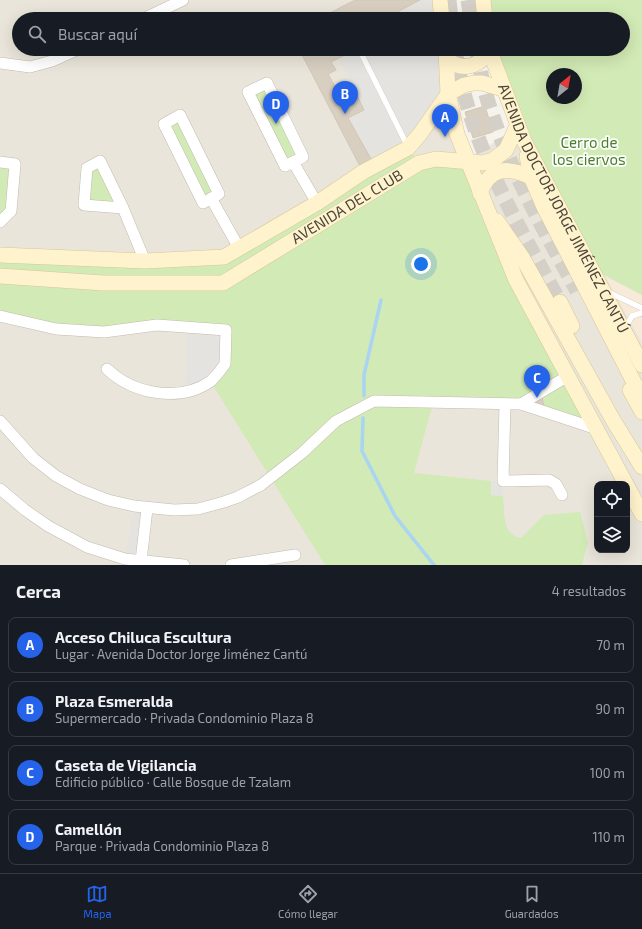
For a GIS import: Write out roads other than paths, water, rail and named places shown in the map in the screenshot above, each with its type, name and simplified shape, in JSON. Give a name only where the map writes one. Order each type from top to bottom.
[{"type":"street","points":[[157,12],[183,0]]},
{"type":"street","points":[[483,0],[485,12]]},
{"type":"street","points":[[0,63],[30,67],[52,62],[64,56]]},
{"type":"street","points":[[446,56],[448,94],[458,134],[482,199],[516,280],[625,481]]},
{"type":"street","points":[[447,56],[451,63],[464,67],[474,66],[486,56]]},
{"type":"street","name":"AVENIDA DOCTOR JORGE JIMÉNEZ CANTÚ","points":[[491,56],[524,141],[642,365]]},
{"type":"street","points":[[267,83],[303,157],[293,162],[285,166],[248,92],[267,83]]},
{"type":"street","name":"AVENIDA DEL CLUB","points":[[0,255],[145,261],[224,257],[317,203],[363,172],[408,148],[420,134],[448,94],[464,85],[474,83],[482,83],[503,89]]},
{"type":"street","points":[[180,115],[219,194],[211,198],[203,203],[164,124],[180,115]]},
{"type":"street","name":"AVENIDA DEL CLUB","points":[[0,276],[103,283],[222,283],[419,163],[436,159],[483,162],[493,160],[506,150],[517,126]]},
{"type":"street","points":[[524,141],[530,177],[560,241],[642,398]]},
{"type":"street","points":[[123,208],[84,205],[87,168],[100,161],[123,208],[145,261]]},
{"type":"street","points":[[0,162],[15,164],[11,211],[0,222]]},
{"type":"street","points":[[293,162],[317,203]]},
{"type":"street","points":[[530,177],[514,170],[506,169],[496,172],[486,180],[482,199],[522,257],[613,420],[642,466]]},
{"type":"street","points":[[211,198],[239,248]]},
{"type":"street","name":"AVENIDA DOCTOR JORGE JIMÉNEZ CANTÚ","points":[[577,291],[642,412]]},
{"type":"street","points":[[560,302],[642,466]]},
{"type":"street","points":[[0,316],[56,329],[104,332],[157,325],[226,330],[225,364],[210,381],[197,388],[168,393],[141,389],[120,380],[107,369]]},
{"type":"street","points":[[521,404],[568,376]]},
{"type":"street","points":[[0,421],[32,458],[56,476],[80,489],[108,500],[147,509],[174,510],[198,509],[238,497],[270,479],[302,453],[336,421],[374,402],[521,404],[597,429]]},
{"type":"street","points":[[505,404],[503,481],[549,480],[556,484],[562,495]]},
{"type":"street","points":[[0,489],[25,510],[72,541],[99,552],[141,561],[184,565]]},
{"type":"street","points":[[630,491],[642,514]]},
{"type":"street","points":[[141,561],[147,509]]},
{"type":"street","points":[[231,565],[295,555]]},
{"type":"lane","points":[[363,56],[408,148]]},
{"type":"lane","points":[[602,289],[642,308]]},
{"type":"lane","points":[[624,330],[632,316],[642,314]]},
{"type":"waterway","points":[[364,396],[364,375],[381,300]]},
{"type":"waterway","points":[[363,418],[362,451],[395,516],[434,565]]},
{"type":"tunnel","points":[[449,0],[450,12]]},
{"type":"tunnel","points":[[468,0],[470,12]]},
{"type":"tunnel","points":[[456,56],[461,83],[482,148],[511,211],[560,302]]},
{"type":"tunnel","points":[[478,56],[485,91],[502,142],[525,193],[577,291]]},
{"type":"place","name":"Plaza Esmeralda","points":[[345,114]]},
{"type":"place","name":"Camellón","points":[[276,124]]},
{"type":"place","name":"Acceso Chiluca Escultura","points":[[445,137]]},
{"type":"place","name":"Caseta de Vigilancia","points":[[537,398]]},
{"type":"park label","name":"Cerro de los ciervos","points":[[589,152]]}]
